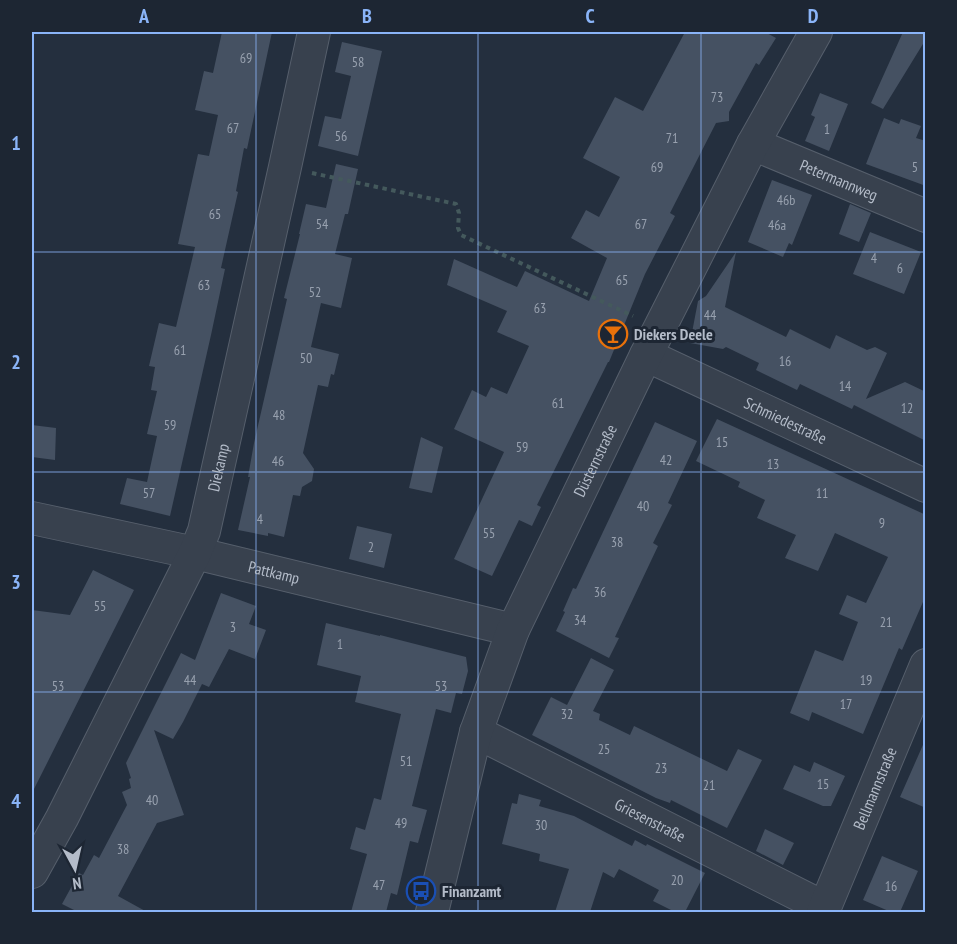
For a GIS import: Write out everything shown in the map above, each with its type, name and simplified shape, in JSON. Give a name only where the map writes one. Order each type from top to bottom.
[{"type":"street","name":"Diekamp","points":[[32,872],[62,818],[204,531],[314,32]]},
{"type":"street","name":"Düsternstraße","points":[[432,912],[476,732],[513,630],[652,341],[753,144],[816,32]]},
{"type":"street","name":"Petermannweg","points":[[753,144],[926,216]]},
{"type":"street","name":"Schmiedestraße","points":[[652,341],[926,486]]},
{"type":"street","name":"Pattkamp","points":[[32,518],[195,553],[513,630]]},
{"type":"street","name":"Bellmannstraße","points":[[824,910],[926,665]]},
{"type":"street","name":"Griesenstraße","points":[[476,732],[824,910]]},
{"type":"path","points":[[285,167],[456,204],[459,213],[458,228],[461,235],[652,341]]},
{"type":"building","points":[[222,32],[272,32],[247,149],[244,148],[236,191],[238,192],[221,268],[225,269],[170,516],[120,504],[127,478],[147,482],[157,436],[147,434],[157,391],[151,390],[155,367],[149,366],[159,323],[176,327],[195,247],[178,244],[198,154],[209,156],[218,115],[195,110],[204,71],[213,73]]},
{"type":"building","points":[[685,32],[765,32],[776,38],[759,65],[756,63],[729,112],[729,121],[716,123],[670,213],[675,216],[645,274],[609,362],[537,505],[541,507],[532,526],[519,520],[492,576],[454,559],[504,452],[454,429],[472,390],[486,397],[491,387],[507,394],[529,346],[497,332],[507,311],[447,285],[454,259],[517,287],[525,271],[589,301],[607,258],[571,238],[586,210],[599,217],[620,177],[583,158],[615,97],[643,111]]},
{"type":"building","points":[[903,32],[926,32],[926,39],[883,109],[871,103]]},
{"type":"building","points":[[342,42],[382,51],[358,156],[318,146],[325,116],[341,119],[351,76],[335,72]]},
{"type":"building","points":[[820,93],[848,104],[829,151],[805,141],[815,117],[811,115]]},
{"type":"building","points":[[884,118],[899,124],[901,119],[921,126],[916,138],[926,141],[926,186],[866,164]]},
{"type":"building","points":[[336,164],[358,169],[348,214],[345,214],[335,254],[352,258],[341,308],[321,303],[311,347],[339,354],[334,375],[331,374],[328,387],[318,385],[303,453],[314,469],[312,481],[302,487],[300,496],[293,495],[284,537],[238,530],[250,477],[248,477],[254,443],[287,299],[284,298],[306,204],[326,208]]},
{"type":"building","points":[[772,180],[812,195],[792,245],[789,243],[783,257],[748,242]]},
{"type":"building","points":[[850,204],[871,213],[859,242],[839,234]]},
{"type":"building","points":[[870,232],[921,252],[904,294],[853,274]]},
{"type":"building","points":[[736,252],[725,307],[786,337],[790,329],[830,349],[836,335],[867,350],[875,347],[887,353],[866,399],[905,382],[926,392],[926,441],[854,405],[852,409],[800,384],[797,390],[756,370],[759,363],[726,347],[723,349],[690,343],[698,301],[706,296]]},
{"type":"building","points":[[717,419],[926,515],[926,595],[902,650],[899,648],[863,734],[812,712],[809,721],[790,713],[815,650],[843,661],[858,622],[839,614],[847,595],[866,603],[888,557],[835,533],[818,571],[785,558],[796,535],[757,518],[765,500],[738,487],[740,482],[696,461]]},
{"type":"building","points":[[655,422],[697,441],[668,503],[672,505],[653,543],[658,546],[615,637],[619,638],[609,658],[556,631],[573,588],[576,589]]},
{"type":"building","points":[[32,425],[56,428],[55,460],[32,457]]},
{"type":"building","points":[[421,437],[443,447],[432,493],[409,488]]},
{"type":"building","points":[[357,526],[392,534],[384,568],[349,559]]},
{"type":"building","points":[[93,570],[134,590],[32,793],[32,610],[70,615]]},
{"type":"building","points":[[221,593],[256,606],[249,624],[266,630],[255,659],[229,649],[209,687],[202,684],[173,739],[154,730],[184,815],[157,823],[118,896],[147,912],[78,912],[62,904],[79,873],[83,875],[94,855],[99,858],[127,805],[122,792],[131,788],[129,779],[131,778],[126,763],[181,653],[195,660]]},
{"type":"building","points":[[326,623],[466,657],[468,671],[462,694],[456,693],[451,713],[436,709],[412,806],[427,810],[418,843],[410,841],[397,895],[391,893],[386,912],[351,912],[367,854],[350,849],[356,827],[365,830],[374,798],[381,800],[401,714],[355,702],[361,676],[317,665]]},
{"type":"building","points":[[591,658],[614,670],[593,711],[600,714],[599,720],[630,735],[634,726],[727,771],[738,749],[762,760],[727,828],[671,800],[670,803],[656,798],[532,735],[551,697],[567,705]]},
{"type":"building","points":[[926,738],[926,808],[900,797]]},
{"type":"building","points":[[814,762],[845,776],[831,806],[823,806],[783,789],[794,765],[810,772]]},
{"type":"building","points":[[519,794],[541,800],[539,806],[574,816],[632,846],[635,840],[646,846],[647,844],[705,873],[685,912],[675,912],[653,901],[659,890],[619,869],[614,878],[603,872],[590,912],[555,912],[569,869],[539,861],[540,854],[502,844],[512,803],[517,804]]},
{"type":"building","points":[[765,829],[794,843],[783,865],[756,851]]},
{"type":"building","points":[[882,856],[918,871],[900,912],[891,912],[863,900]]},
{"type":"place","name":"Diekers Deele","points":[[613,334]]},
{"type":"place","name":"Finanzamt","points":[[421,891]]}]
